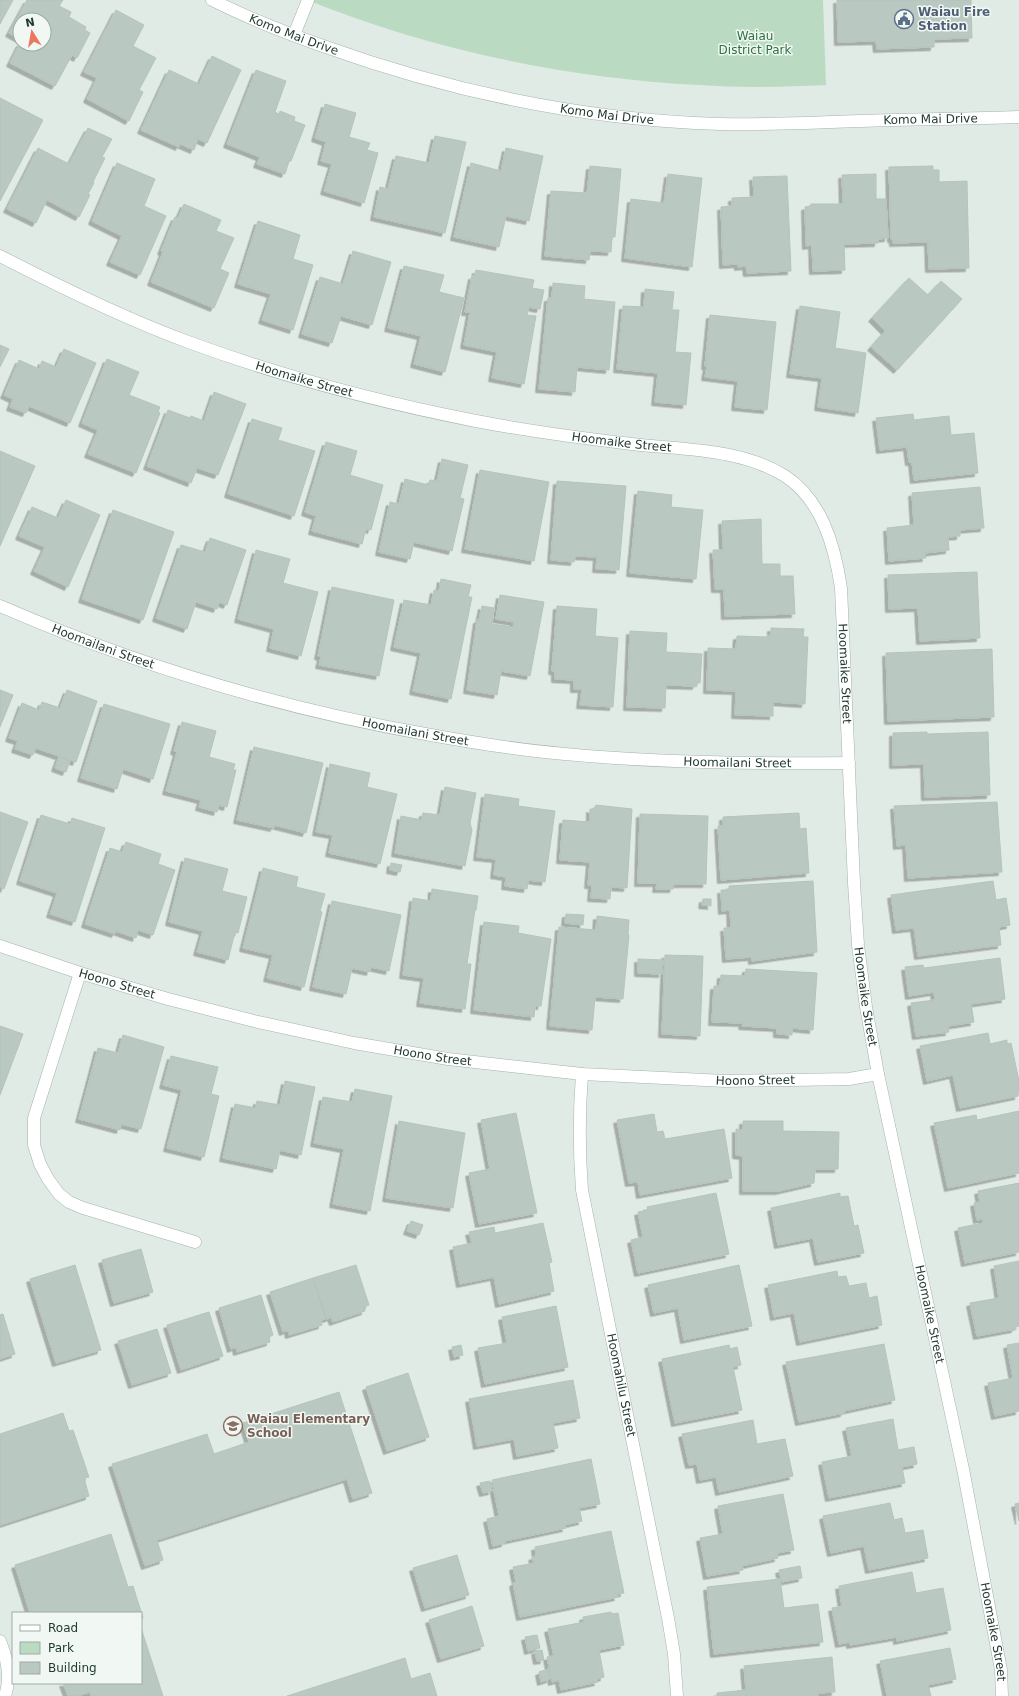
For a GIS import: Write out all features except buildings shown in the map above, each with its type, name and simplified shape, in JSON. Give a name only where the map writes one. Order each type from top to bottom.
[{"type":"street","name":"Komo Mai Drive","points":[[212,0],[294,35],[352,56],[465,89],[597,114],[719,124],[787,125],[862,121],[1019,117]]},
{"type":"street","points":[[294,35],[308,0]]},
{"type":"street","name":"Hoomaike Street","points":[[0,256],[54,284],[147,326],[189,343],[297,379],[423,411],[501,426],[580,438],[720,453],[744,458],[786,476],[801,489],[823,521],[838,566],[842,600],[858,945],[866,1007],[878,1074],[963,1469],[1001,1670],[1002,1696]]},
{"type":"street","name":"Hoomailani Street","points":[[0,606],[108,649],[192,678],[285,704],[373,725],[472,742],[563,754],[683,763],[849,763]]},
{"type":"street","name":"Hoono Street","points":[[0,946],[80,973],[168,999],[254,1021],[354,1043],[448,1059],[582,1074],[725,1081],[849,1079],[878,1074]]},
{"type":"street","points":[[80,973],[34,1118],[34,1145],[40,1164],[48,1179],[59,1194],[70,1202],[83,1208],[195,1242]]},
{"type":"street","name":"Hoomahilu Street","points":[[582,1074],[579,1131],[582,1190],[668,1618],[674,1654],[676,1696]]},
{"type":"street","points":[[0,1641],[8,1669],[8,1683],[5,1696]]},
{"type":"green space","name":"Waiau District Park","points":[[307,0],[823,0],[826,85],[731,87],[599,76],[549,68],[500,59],[450,47],[354,18]]},
{"type":"place","name":"Waiau Fire Station","points":[[904,19]]},
{"type":"place","name":"Waiau Elementary School","points":[[233,1426]]}]
